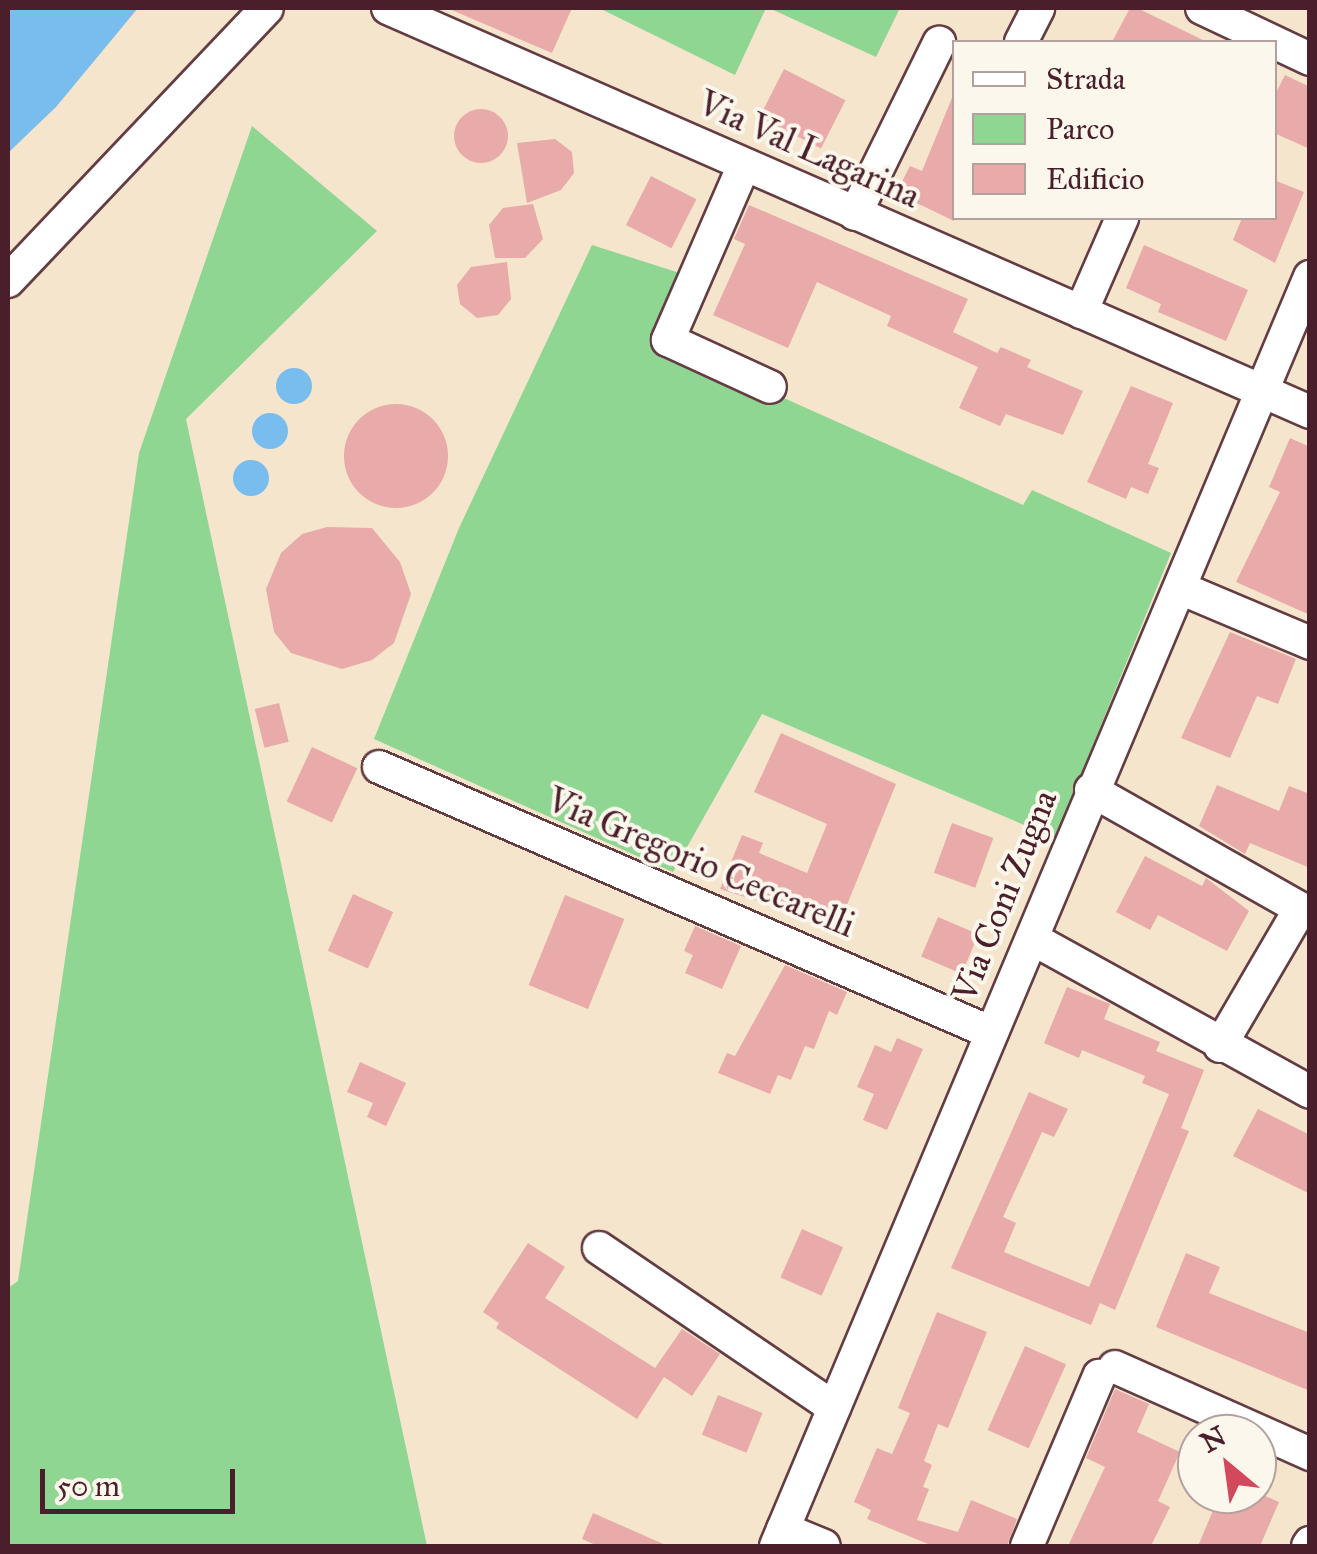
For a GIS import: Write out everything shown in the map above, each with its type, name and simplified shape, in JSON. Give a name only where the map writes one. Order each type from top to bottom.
[{"type":"street","points":[[8,281],[267,8]]},
{"type":"street","name":"Via Val Lagarina","points":[[388,8],[1310,412]]},
{"type":"street","points":[[1023,40],[1038,8]]},
{"type":"street","points":[[1202,8],[1270,40]]},
{"type":"street","points":[[855,214],[939,42]]},
{"type":"street","points":[[1277,43],[1310,59]]},
{"type":"street","points":[[744,165],[668,340],[770,387]]},
{"type":"street","points":[[1080,312],[1121,220]]},
{"type":"street","name":"Via Coni Zugna","points":[[779,1538],[1310,277]]},
{"type":"street","points":[[1180,588],[1310,642]]},
{"type":"street","name":"Via Gregorio Ceccarelli","points":[[379,767],[992,1033]]},
{"type":"street","points":[[1091,790],[1304,912],[1220,1046]]},
{"type":"street","points":[[1032,939],[1220,1046],[1310,1092]]},
{"type":"street","points":[[599,1248],[834,1408]]},
{"type":"street","points":[[1027,1546],[1107,1372],[1310,1454]]},
{"type":"street","points":[[779,1538],[824,1546]]},
{"type":"green space","points":[[599,8],[766,8],[735,75]]},
{"type":"green space","points":[[769,8],[900,8],[876,57]]},
{"type":"green space","points":[[252,126],[377,231],[186,419],[427,1546],[8,1546],[8,1288],[18,1281],[139,453]]},
{"type":"green space","points":[[592,245],[689,276],[654,340],[1023,505],[1032,490],[1171,553],[1055,838],[762,714],[673,872],[374,739],[459,528]]},
{"type":"water","points":[[8,8],[138,8],[56,107],[8,153]]},
{"type":"water","points":[[294,368],[307,373],[312,386],[307,399],[294,404],[281,399],[276,386],[281,373]]},
{"type":"water","points":[[270,413],[283,418],[288,431],[283,444],[270,449],[257,444],[252,431],[257,418]]},
{"type":"water","points":[[251,460],[264,465],[269,478],[264,491],[251,496],[238,491],[233,478],[238,465]]},
{"type":"building","points":[[447,8],[572,8],[552,53]]},
{"type":"building","points":[[1130,8],[1137,8],[1203,40],[1113,40]]},
{"type":"building","points":[[784,69],[845,100],[821,148],[759,117]]},
{"type":"building","points":[[1285,75],[1310,87],[1310,149],[1277,134],[1277,91]]},
{"type":"building","points":[[952,98],[954,221],[896,193],[910,166],[922,171]]},
{"type":"building","points":[[481,109],[500,117],[508,136],[500,155],[481,163],[462,155],[454,136],[462,117]]},
{"type":"building","points":[[555,139],[572,152],[574,173],[561,190],[527,203],[517,143]]},
{"type":"building","points":[[651,176],[696,199],[671,248],[626,225]]},
{"type":"building","points":[[1277,181],[1304,192],[1275,263],[1233,240],[1241,220],[1277,220]]},
{"type":"building","points":[[533,204],[543,239],[525,258],[495,258],[489,225],[503,208]]},
{"type":"building","points":[[749,205],[968,299],[953,332],[997,353],[1001,347],[1031,360],[1027,367],[1083,391],[1063,435],[1006,414],[1000,426],[959,408],[978,367],[887,326],[891,316],[817,282],[788,348],[713,315],[745,244],[734,239]]},
{"type":"building","points":[[1144,245],[1248,290],[1226,341],[1158,312],[1161,304],[1126,288]]},
{"type":"building","points":[[507,262],[511,299],[498,315],[477,318],[460,304],[457,285],[471,267]]},
{"type":"building","points":[[1131,386],[1173,403],[1148,464],[1159,468],[1148,494],[1131,487],[1126,499],[1087,482]]},
{"type":"building","points":[[396,404],[416,408],[433,419],[444,436],[448,456],[444,476],[433,493],[416,504],[396,508],[376,504],[359,493],[348,476],[344,456],[348,436],[359,419],[376,408]]},
{"type":"building","points":[[1290,438],[1310,447],[1310,615],[1236,582],[1280,492],[1269,487]]},
{"type":"building","points":[[327,527],[372,528],[400,562],[411,594],[394,643],[372,660],[342,669],[291,653],[274,632],[266,589],[281,553],[302,534]]},
{"type":"building","points":[[1230,632],[1296,659],[1278,704],[1257,696],[1230,758],[1181,738]]},
{"type":"building","points":[[279,703],[289,742],[264,748],[255,709]]},
{"type":"building","points":[[781,733],[896,784],[838,927],[720,889],[742,835],[763,843],[759,853],[807,873],[827,824],[754,792]]},
{"type":"building","points":[[312,747],[357,768],[332,823],[287,801]]},
{"type":"building","points":[[1217,785],[1279,811],[1289,786],[1310,794],[1310,868],[1250,843],[1245,854],[1199,826]]},
{"type":"building","points":[[952,823],[993,838],[975,888],[934,873]]},
{"type":"building","points":[[1145,856],[1202,886],[1206,878],[1249,911],[1227,951],[1158,915],[1150,930],[1116,912]]},
{"type":"building","points":[[353,894],[393,912],[368,969],[328,951]]},
{"type":"building","points":[[565,895],[624,919],[588,1009],[529,985]]},
{"type":"building","points":[[938,917],[979,934],[962,974],[921,957]]},
{"type":"building","points":[[695,926],[741,946],[722,989],[685,973],[693,955],[684,951]]},
{"type":"building","points":[[785,965],[847,992],[837,1015],[829,1011],[814,1049],[805,1046],[791,1080],[778,1075],[770,1094],[718,1073],[727,1053],[735,1056]]},
{"type":"building","points":[[1067,987],[1110,1004],[1104,1019],[1160,1042],[1156,1051],[1204,1070],[1181,1128],[1189,1131],[1115,1310],[1100,1303],[1091,1325],[951,1268],[1029,1092],[1068,1109],[1054,1137],[1042,1132],[1003,1217],[1016,1223],[1004,1252],[1089,1287],[1169,1094],[1142,1083],[1145,1076],[1082,1050],[1079,1058],[1044,1043]]},
{"type":"building","points":[[897,1038],[923,1049],[887,1130],[863,1120],[874,1094],[857,1087],[875,1045],[891,1052]]},
{"type":"building","points":[[360,1062],[406,1083],[386,1126],[367,1117],[373,1103],[347,1092]]},
{"type":"building","points":[[1258,1109],[1310,1135],[1310,1194],[1233,1156]]},
{"type":"building","points":[[802,1229],[843,1247],[822,1296],[780,1277]]},
{"type":"building","points":[[528,1243],[565,1267],[545,1298],[655,1368],[682,1329],[720,1354],[692,1396],[664,1377],[637,1419],[496,1328],[499,1323],[483,1312]]},
{"type":"building","points":[[1186,1253],[1220,1267],[1209,1293],[1310,1333],[1310,1391],[1156,1327]]},
{"type":"building","points":[[937,1312],[987,1332],[948,1428],[938,1424],[924,1461],[932,1465],[923,1487],[929,1489],[917,1520],[958,1532],[971,1500],[1017,1519],[1007,1546],[933,1546],[867,1519],[871,1510],[854,1502],[877,1448],[892,1454],[910,1413],[898,1408]]},
{"type":"building","points":[[1025,1346],[1066,1364],[1029,1448],[988,1430]]},
{"type":"building","points":[[1115,1389],[1149,1404],[1137,1432],[1177,1451],[1158,1501],[1170,1507],[1151,1546],[1068,1546],[1105,1467],[1086,1458]]},
{"type":"building","points":[[718,1395],[763,1413],[746,1453],[702,1435]]},
{"type":"building","points":[[593,1513],[668,1546],[598,1546],[582,1539]]},
{"type":"building","points":[[1212,1514],[1274,1514],[1260,1546],[1198,1546]]}]
